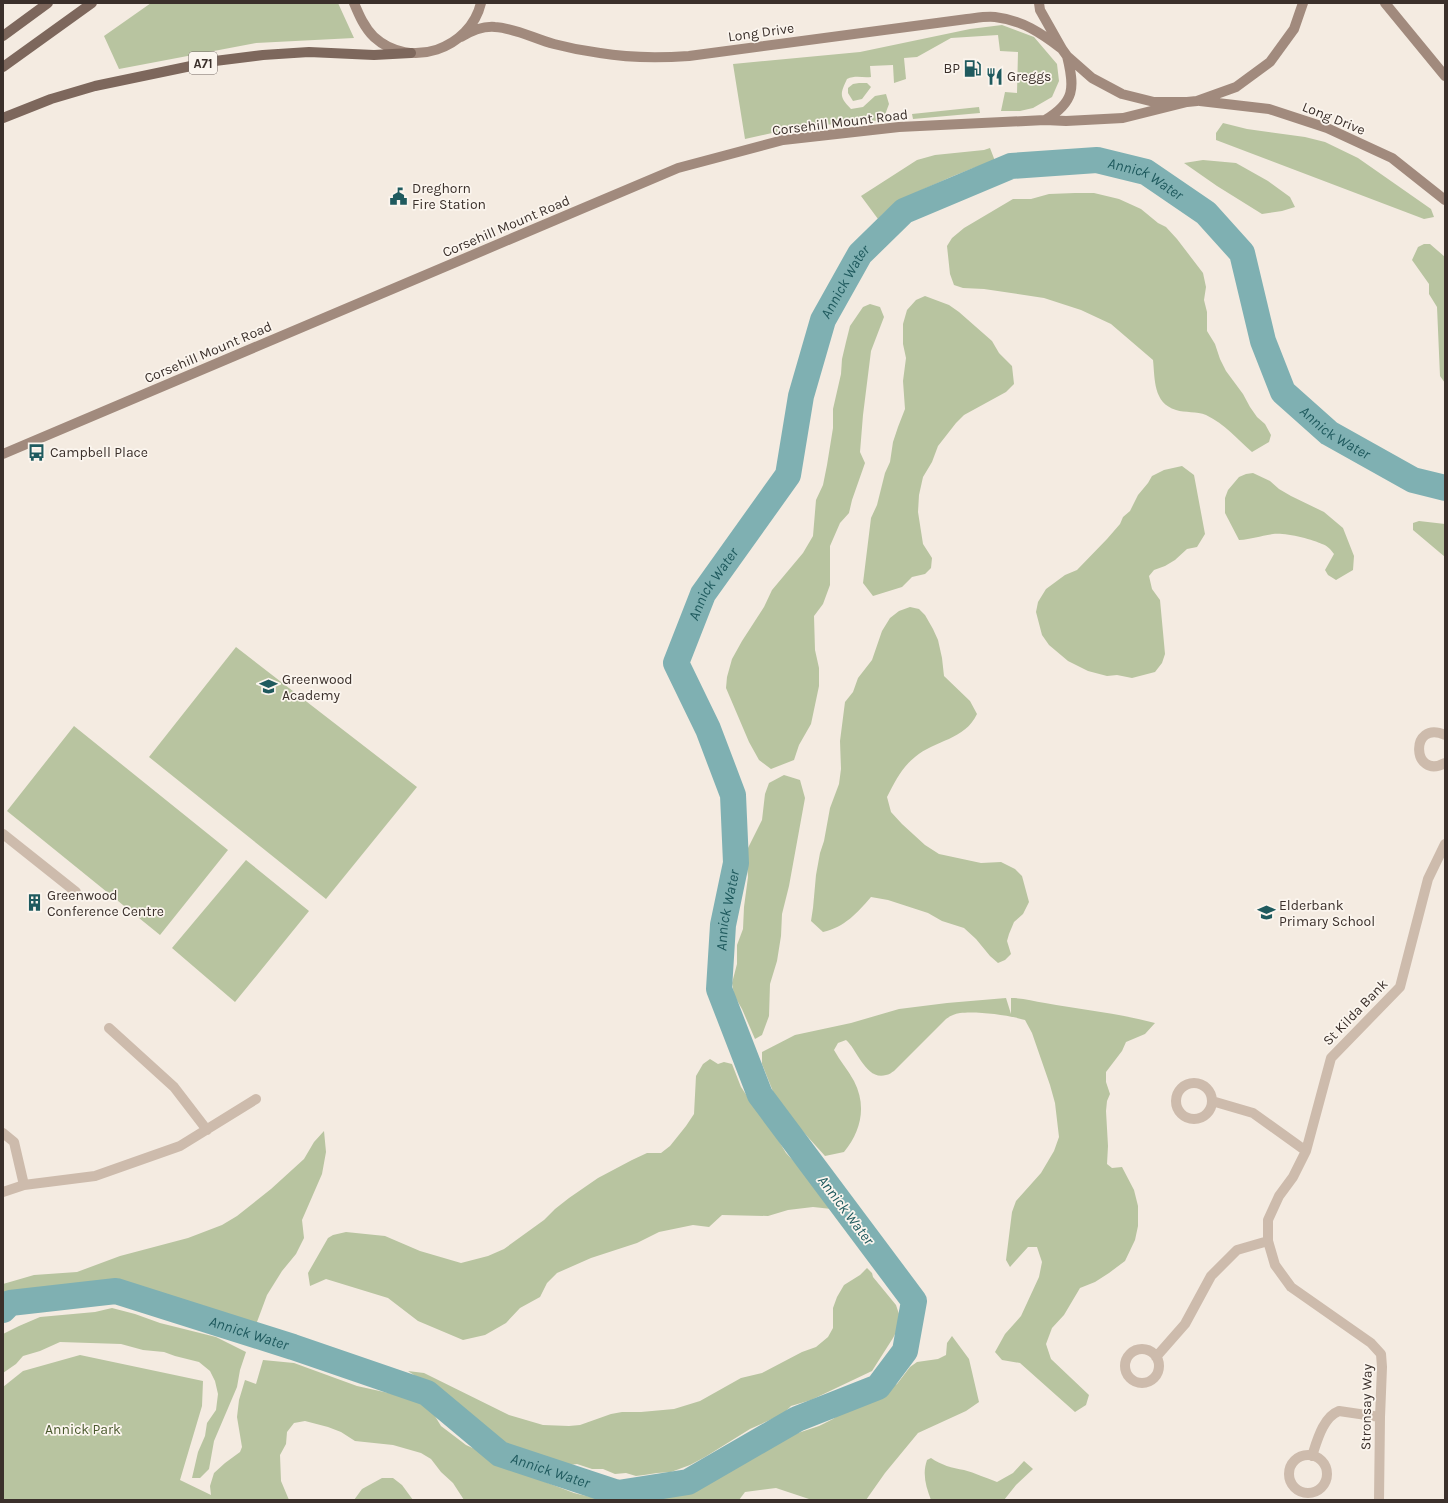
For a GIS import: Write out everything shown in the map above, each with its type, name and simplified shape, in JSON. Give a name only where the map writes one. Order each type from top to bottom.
[{"type":"main road","points":[[3,36],[48,3]]},
{"type":"main road","points":[[3,67],[92,3]]},
{"type":"main road","points":[[354,3],[362,22],[374,37],[391,48],[411,53],[428,52],[440,49],[446,47],[461,37],[472,25],[481,3]]},
{"type":"main road","points":[[1039,3],[1040,10],[1065,53],[1072,77],[1071,91],[1065,103],[1056,114],[1045,120]]},
{"type":"main road","points":[[1065,53],[1092,78],[1122,94],[1154,102],[1187,102],[1197,100],[1236,87],[1270,62],[1294,29],[1303,3]]},
{"type":"main road","points":[[1385,3],[1445,76]]},
{"type":"main road","name":"Long Drive","points":[[461,37],[473,31],[494,27],[517,32],[555,44],[602,54],[665,58],[967,19],[994,17],[1013,20],[1028,25],[1065,53]]},
{"type":"main road","name":"A71","points":[[3,118],[51,99],[95,86],[215,61],[262,55],[309,52],[374,55],[411,53]]},
{"type":"main road","name":"Long Drive","points":[[1197,100],[1269,109],[1327,128],[1392,158],[1445,200]]},
{"type":"main road","name":"Corsehill Mount Road","points":[[3,454],[678,168],[783,140],[899,127],[1045,120],[1066,122],[1123,118],[1187,102]]},
{"type":"street","points":[[1445,735],[1440,732],[1429,733],[1424,736],[1419,743],[1418,749],[1420,757],[1429,765],[1438,766],[1445,763]]},
{"type":"street","points":[[3,834],[76,892]]},
{"type":"street","name":"St Kilda Bank","points":[[1312,1301],[1291,1286],[1275,1265],[1268,1242],[1268,1220],[1279,1196],[1293,1177],[1306,1151],[1331,1058],[1400,987],[1428,879],[1445,844]]},
{"type":"street","points":[[109,1028],[174,1087],[206,1130]]},
{"type":"street","points":[[3,1192],[24,1185],[95,1176],[180,1146],[256,1099]]},
{"type":"street","points":[[1212,1101],[1253,1113],[1306,1151]]},
{"type":"street","points":[[3,1133],[14,1142],[24,1185]]},
{"type":"street","points":[[1156,1357],[1185,1324],[1211,1276],[1238,1250],[1268,1242]]},
{"type":"street","name":"Stronsay Way","points":[[1312,1301],[1371,1343],[1381,1354],[1379,1500]]},
{"type":"street","points":[[1312,1456],[1320,1432],[1334,1413],[1339,1411],[1380,1417]]},
{"type":"green space","points":[[151,3],[338,3],[354,38],[256,43],[119,69],[104,36]]},
{"type":"green space","points":[[1002,25],[1034,37],[1057,64],[1059,81],[1052,97],[1033,108],[1020,111],[1001,111],[1005,92],[1017,93],[1018,52],[1000,51],[998,35],[951,38],[917,57],[904,58],[906,79],[894,83],[893,65],[870,66],[871,77],[856,77],[847,79],[842,95],[844,101],[851,109],[863,107],[875,96],[886,94],[889,104],[883,120],[799,127],[745,139],[733,64],[860,52],[970,29]]},
{"type":"green space","points":[[867,83],[871,87],[862,99],[853,101],[848,93],[848,88],[853,84]]},
{"type":"green space","points":[[979,107],[980,113],[913,119],[912,114]]},
{"type":"green space","points":[[1223,123],[1247,129],[1305,137],[1325,142],[1358,158],[1431,209],[1434,217],[1424,219],[1216,140],[1216,133]]},
{"type":"green space","points":[[990,148],[995,161],[964,172],[911,195],[891,207],[878,219],[861,196],[917,160],[935,155],[984,150]]},
{"type":"green space","points":[[1203,160],[1236,163],[1268,181],[1290,197],[1295,207],[1282,211],[1262,214],[1184,163]]},
{"type":"green space","points":[[1094,193],[1119,199],[1141,209],[1158,223],[1166,227],[1177,239],[1203,273],[1206,287],[1204,300],[1207,312],[1207,331],[1215,344],[1226,371],[1243,394],[1257,417],[1265,424],[1271,435],[1269,442],[1252,452],[1225,427],[1206,415],[1195,412],[1180,411],[1168,407],[1159,396],[1157,390],[1153,360],[1111,324],[1081,310],[1044,298],[984,289],[963,288],[954,285],[950,274],[947,246],[952,238],[964,228],[1013,199],[1031,199],[1049,194]]},
{"type":"green space","points":[[1424,244],[1430,244],[1445,257],[1445,383],[1440,376],[1437,307],[1429,294],[1429,284],[1412,260],[1418,247]]},
{"type":"green space","points":[[925,296],[949,305],[992,341],[999,353],[1012,366],[1014,384],[1006,392],[964,415],[956,423],[938,446],[932,462],[923,477],[919,495],[918,512],[923,544],[932,558],[931,568],[925,574],[912,577],[902,587],[873,596],[863,583],[871,518],[877,505],[885,473],[890,462],[893,442],[905,409],[903,381],[906,358],[903,344],[903,324],[907,310],[916,300]]},
{"type":"green space","points":[[870,304],[880,307],[884,317],[871,351],[860,452],[865,463],[849,513],[840,523],[830,546],[830,585],[823,604],[814,616],[815,650],[819,668],[819,686],[811,724],[799,745],[794,760],[771,769],[759,760],[749,742],[726,688],[727,677],[732,659],[764,607],[772,590],[803,553],[813,536],[816,500],[823,485],[827,465],[833,428],[833,409],[846,342],[850,326],[863,307]]},
{"type":"green space","points":[[1182,466],[1194,475],[1205,534],[1197,547],[1187,549],[1175,560],[1154,570],[1149,576],[1152,589],[1160,600],[1165,654],[1162,663],[1155,672],[1132,678],[1117,675],[1107,676],[1088,671],[1068,661],[1049,645],[1042,635],[1036,612],[1038,602],[1046,589],[1065,575],[1077,570],[1107,539],[1120,524],[1123,517],[1130,511],[1138,495],[1152,476],[1164,470]]},
{"type":"green space","points":[[1253,473],[1270,481],[1279,489],[1291,496],[1324,512],[1343,528],[1354,556],[1353,570],[1336,580],[1328,575],[1325,570],[1334,554],[1326,546],[1305,538],[1291,535],[1273,534],[1239,540],[1225,513],[1225,498],[1228,490],[1239,477]]},
{"type":"green space","points":[[1419,521],[1445,524],[1445,557],[1413,530],[1413,523]]},
{"type":"green space","points":[[910,607],[919,609],[925,615],[938,640],[944,676],[970,701],[977,714],[972,723],[957,735],[923,751],[910,761],[887,797],[891,812],[925,845],[939,854],[981,863],[1001,862],[1015,869],[1022,876],[1029,902],[1023,914],[1014,922],[1009,934],[1007,941],[1011,954],[1005,960],[998,963],[964,928],[942,921],[928,913],[888,900],[871,897],[850,919],[831,930],[823,932],[811,921],[820,853],[824,841],[830,808],[839,784],[841,769],[840,741],[845,702],[853,692],[858,678],[872,660],[882,631],[890,618],[899,611]]},
{"type":"green space","points":[[236,647],[417,787],[326,899],[149,757]]},
{"type":"green space","points":[[74,726],[228,850],[160,935],[7,811]]},
{"type":"green space","points":[[784,775],[800,780],[805,798],[789,886],[782,914],[781,936],[777,961],[770,984],[769,1016],[762,1035],[755,1039],[734,995],[732,983],[737,964],[737,945],[743,929],[748,877],[746,852],[762,820],[765,794],[769,783]]},
{"type":"green space","points":[[246,860],[309,911],[235,1002],[172,948]]},
{"type":"green space","points":[[1006,998],[1011,1014],[1011,998],[1015,998],[1114,1014],[1155,1023],[1145,1034],[1126,1042],[1122,1051],[1106,1072],[1106,1082],[1110,1094],[1107,1101],[1106,1111],[1108,1146],[1107,1164],[1112,1168],[1122,1167],[1134,1190],[1138,1206],[1138,1226],[1135,1240],[1125,1261],[1095,1282],[1080,1288],[1064,1315],[1052,1328],[1046,1344],[1051,1359],[1089,1395],[1086,1405],[1075,1412],[1020,1363],[1002,1360],[995,1352],[1005,1334],[1021,1316],[1039,1277],[1042,1262],[1037,1247],[1028,1247],[1010,1267],[1006,1260],[1012,1212],[1016,1201],[1041,1173],[1054,1151],[1059,1137],[1055,1103],[1050,1085],[1032,1033],[1025,1020],[984,1013],[960,1013],[951,1016],[946,1019],[894,1071],[887,1075],[879,1076],[867,1069],[846,1040],[838,1043],[834,1050],[852,1077],[858,1090],[861,1109],[860,1118],[855,1136],[844,1152],[825,1156],[798,1126],[786,1116],[776,1099],[762,1064],[762,1052],[795,1035],[851,1023],[899,1009]]},
{"type":"green space","points":[[710,1059],[718,1064],[724,1062],[732,1064],[741,1087],[755,1108],[768,1123],[786,1153],[803,1171],[812,1184],[823,1194],[832,1209],[813,1207],[788,1210],[768,1216],[722,1215],[709,1227],[693,1225],[659,1232],[637,1243],[591,1258],[557,1273],[547,1283],[540,1297],[520,1308],[506,1323],[485,1335],[463,1340],[418,1321],[388,1298],[326,1279],[310,1286],[308,1273],[328,1238],[333,1235],[346,1232],[385,1236],[420,1251],[461,1263],[488,1256],[504,1249],[544,1220],[569,1198],[598,1178],[647,1153],[661,1153],[670,1146],[694,1114],[696,1076],[703,1064]]},
{"type":"green space","points":[[324,1131],[326,1152],[322,1174],[302,1220],[304,1238],[296,1254],[282,1271],[267,1295],[254,1330],[182,1302],[128,1288],[102,1284],[61,1285],[40,1288],[21,1292],[3,1301],[3,1284],[34,1275],[77,1272],[120,1256],[188,1238],[222,1225],[237,1216],[271,1189],[304,1159],[314,1142]]},
{"type":"green space","points":[[867,1268],[896,1305],[899,1314],[898,1328],[872,1371],[811,1400],[791,1406],[783,1414],[750,1429],[705,1457],[690,1465],[671,1472],[636,1476],[626,1473],[615,1474],[603,1469],[592,1469],[577,1464],[556,1467],[517,1447],[510,1446],[491,1436],[451,1408],[429,1385],[408,1371],[424,1373],[509,1415],[543,1425],[580,1425],[611,1414],[622,1412],[674,1409],[700,1401],[741,1378],[762,1373],[802,1352],[816,1347],[828,1337],[833,1328],[833,1308],[844,1285],[860,1275]]},
{"type":"green space","points":[[112,1308],[160,1323],[216,1337],[246,1352],[240,1370],[237,1387],[214,1441],[209,1469],[200,1478],[192,1478],[198,1452],[205,1436],[207,1423],[216,1410],[218,1394],[215,1381],[210,1371],[199,1362],[164,1352],[143,1350],[121,1344],[60,1342],[40,1351],[23,1356],[16,1364],[3,1373],[3,1334],[40,1317],[95,1312]]},
{"type":"green space","points":[[952,1336],[969,1359],[979,1402],[966,1411],[918,1433],[885,1473],[866,1500],[812,1500],[776,1488],[745,1492],[739,1500],[652,1500],[696,1485],[705,1478],[716,1475],[729,1467],[745,1462],[786,1437],[819,1426],[833,1419],[850,1407],[864,1402],[897,1384],[910,1367],[917,1362],[938,1359],[946,1355],[947,1343]]},
{"type":"green space","name":"Annick Park","points":[[80,1355],[203,1381],[202,1406],[180,1480],[211,1495],[210,1486],[214,1473],[240,1452],[242,1447],[237,1417],[239,1400],[245,1380],[256,1384],[263,1360],[294,1363],[357,1386],[420,1400],[430,1408],[441,1426],[466,1445],[479,1451],[493,1462],[574,1493],[603,1500],[464,1500],[453,1483],[441,1472],[431,1459],[421,1453],[393,1445],[355,1441],[341,1432],[305,1421],[294,1423],[287,1432],[286,1444],[280,1455],[281,1481],[289,1500],[3,1500],[3,1387],[23,1371]]},
{"type":"green space","points":[[931,1458],[947,1466],[968,1471],[997,1482],[1013,1473],[1024,1461],[1033,1469],[1016,1485],[1004,1500],[931,1500],[926,1485],[925,1470],[927,1460]]},
{"type":"green space","points":[[382,1478],[393,1478],[402,1485],[413,1500],[354,1500],[362,1489]]},
{"type":"waterway","name":"Annick Water","points":[[3,1310],[10,1303],[116,1291],[293,1347],[427,1393],[500,1454],[618,1493],[688,1482],[797,1419],[878,1387],[905,1351],[914,1301],[760,1095],[719,989],[723,925],[736,863],[733,795],[708,729],[676,663],[703,594],[788,475],[801,396],[823,320],[860,254],[904,211],[1011,166],[1097,160],[1146,172],[1206,213],[1242,253],[1263,341],[1283,392],[1329,433],[1413,480],[1445,488]]},
{"type":"place","name":"BP","points":[[973,68]]},
{"type":"place","name":"Greggs","points":[[994,76]]},
{"type":"place","name":"Dreghorn Fire Station","points":[[399,196]]},
{"type":"place","name":"Campbell Place","points":[[37,452]]},
{"type":"place","name":"Greenwood Academy","points":[[269,687]]},
{"type":"place","name":"Greenwood Conference Centre","points":[[34,903]]},
{"type":"place","name":"Elderbank Primary School","points":[[1266,913]]}]
